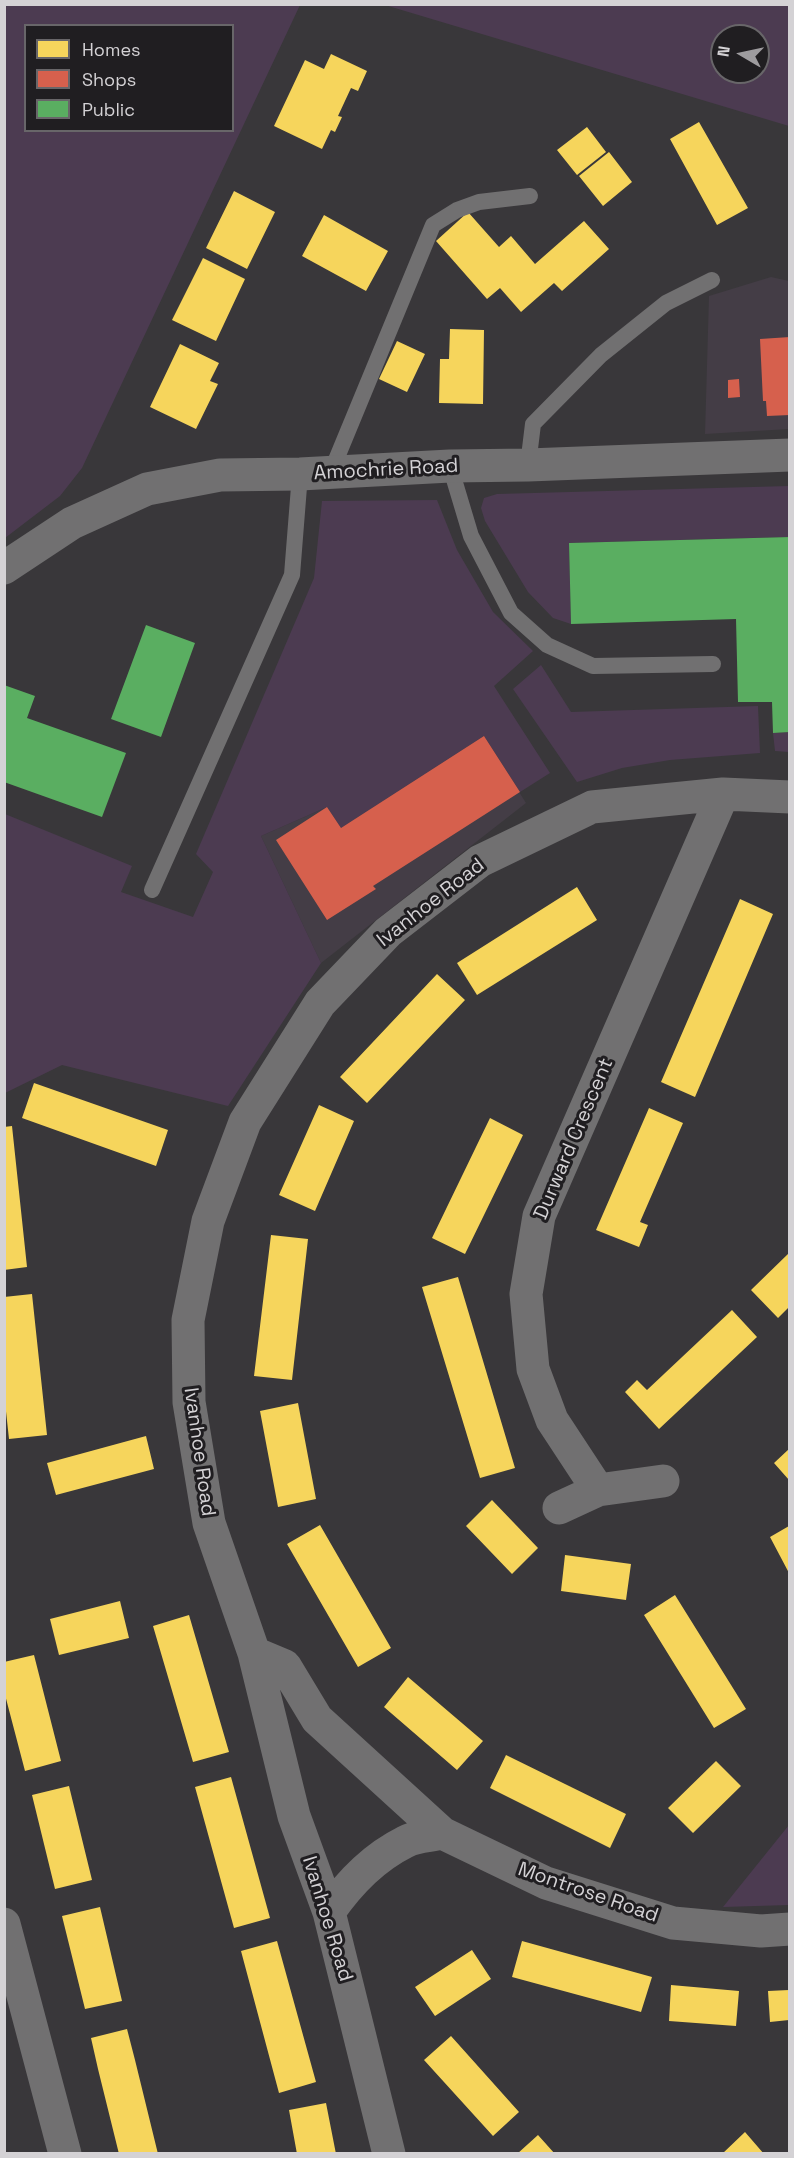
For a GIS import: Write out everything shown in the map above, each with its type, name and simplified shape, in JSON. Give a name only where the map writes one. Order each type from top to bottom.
[{"type":"street","name":"Amochrie Road","points":[[4,568],[72,523],[147,489],[220,475],[789,455]]},
{"type":"street","name":"Ivanhoe Road","points":[[389,2154],[329,1912],[294,1816],[254,1653],[209,1523],[189,1402],[188,1320],[208,1221],[245,1122],[320,1003],[388,932],[480,861],[592,807],[723,794],[789,797]]},
{"type":"street","name":"Durward Crescent","points":[[598,1490],[552,1420],[533,1369],[526,1294],[539,1216],[723,794]]},
{"type":"street","points":[[560,1508],[598,1490],[663,1481]]},
{"type":"street","name":"Montrose Road","points":[[254,1653],[285,1666],[317,1719],[442,1833],[546,1883],[673,1923],[761,1931],[789,1929]]},
{"type":"street","points":[[329,1912],[346,1887],[367,1867],[407,1841],[442,1833]]},
{"type":"street","points":[[4,1924],[65,2154]]},
{"type":"lane","points":[[152,890],[292,575],[316,473],[433,225],[457,210],[479,202],[530,196]]},
{"type":"lane","points":[[528,465],[532,424],[601,355],[666,303],[712,280]]},
{"type":"lane","points":[[450,466],[471,536],[511,613],[547,645],[593,666],[713,664]]},
{"type":"shaded area","points":[[5,4],[300,5],[82,468],[60,496],[5,538]]},
{"type":"shaded area","points":[[385,5],[789,5],[789,126]]},
{"type":"shaded area","points":[[771,277],[789,281],[789,429],[705,434],[709,296]]},
{"type":"shaded area","points":[[789,486],[789,537],[569,543],[571,624],[553,618],[528,592],[485,521],[481,508],[484,498],[497,494]]},
{"type":"shaded area","points":[[437,500],[457,550],[493,612],[533,651],[494,686],[550,773],[520,792],[484,736],[341,828],[327,807],[261,836],[321,963],[228,1106],[62,1065],[5,1093],[5,814],[132,866],[121,892],[193,917],[213,872],[196,854],[314,578],[322,501]]},
{"type":"shaded area","points":[[541,665],[571,712],[758,706],[760,753],[670,760],[622,768],[577,782],[513,689]]},
{"type":"shaded area","points":[[789,732],[789,752],[775,751],[773,733]]},
{"type":"shaded area","points":[[484,736],[526,803],[321,963],[261,836],[327,807],[340,827]]},
{"type":"shaded area","points":[[789,1825],[789,1905],[723,1907]]},
{"type":"building: Homes","points":[[331,54],[367,71],[358,91],[351,88],[338,116],[342,117],[335,132],[331,130],[322,149],[274,126],[305,60],[324,69]]},
{"type":"building: Homes","points":[[699,122],[748,208],[717,225],[670,139]]},
{"type":"building: Homes","points":[[587,127],[606,152],[577,175],[557,150]]},
{"type":"building: Homes","points":[[609,152],[632,182],[603,206],[579,176]]},
{"type":"building: Homes","points":[[234,191],[275,212],[247,269],[206,248]]},
{"type":"building: Homes","points":[[468,212],[499,247],[511,236],[535,264],[584,221],[609,249],[562,291],[554,283],[521,312],[500,288],[487,299],[436,241]]},
{"type":"building: Homes","points":[[324,215],[388,251],[366,291],[302,256]]},
{"type":"building: Homes","points":[[203,258],[245,279],[216,341],[172,320]]},
{"type":"building: Homes","points":[[450,329],[484,330],[483,404],[439,403],[440,359],[449,359]]},
{"type":"building: Homes","points":[[397,341],[425,354],[407,392],[379,379]]},
{"type":"building: Homes","points":[[180,344],[219,363],[210,381],[218,384],[196,429],[150,407]]},
{"type":"building: Homes","points":[[577,887],[597,920],[477,995],[457,963]]},
{"type":"building: Homes","points":[[740,899],[773,914],[695,1097],[661,1082]]},
{"type":"building: Homes","points":[[437,974],[465,1000],[367,1103],[340,1077]]},
{"type":"building: Homes","points":[[34,1083],[168,1130],[156,1166],[22,1118]]},
{"type":"building: Homes","points":[[319,1105],[354,1121],[315,1211],[279,1195]]},
{"type":"building: Homes","points":[[649,1108],[683,1123],[640,1222],[648,1225],[639,1247],[596,1230]]},
{"type":"building: Homes","points":[[490,1118],[523,1135],[465,1254],[432,1238]]},
{"type":"building: Homes","points":[[12,1126],[27,1267],[4,1270],[4,1127]]},
{"type":"building: Homes","points":[[271,1235],[308,1239],[292,1380],[254,1376]]},
{"type":"building: Homes","points":[[789,1253],[789,1307],[778,1318],[751,1290]]},
{"type":"building: Homes","points":[[458,1277],[515,1468],[480,1478],[422,1287]]},
{"type":"building: Homes","points":[[32,1294],[47,1435],[9,1439],[4,1393],[4,1297]]},
{"type":"building: Homes","points":[[732,1310],[757,1337],[659,1429],[625,1392],[637,1380],[647,1390]]},
{"type":"building: Homes","points":[[298,1403],[316,1499],[278,1507],[260,1411]]},
{"type":"building: Homes","points":[[146,1436],[154,1469],[56,1495],[47,1463]]},
{"type":"building: Homes","points":[[789,1449],[789,1480],[774,1463]]},
{"type":"building: Homes","points":[[492,1500],[538,1548],[512,1574],[466,1526]]},
{"type":"building: Homes","points":[[320,1525],[391,1648],[358,1667],[287,1544]]},
{"type":"building: Homes","points":[[789,1526],[789,1573],[770,1537]]},
{"type":"building: Homes","points":[[565,1555],[631,1564],[626,1600],[561,1591]]},
{"type":"building: Homes","points":[[675,1595],[746,1709],[714,1728],[644,1615]]},
{"type":"building: Homes","points":[[120,1601],[129,1638],[59,1655],[50,1619]]},
{"type":"building: Homes","points":[[189,1615],[229,1752],[193,1762],[153,1626]]},
{"type":"building: Homes","points":[[34,1655],[61,1761],[25,1771],[4,1691],[4,1662]]},
{"type":"building: Homes","points":[[408,1677],[483,1741],[457,1770],[384,1707]]},
{"type":"building: Homes","points":[[506,1755],[626,1814],[610,1848],[490,1788]]},
{"type":"building: Homes","points":[[716,1761],[741,1786],[693,1833],[668,1808]]},
{"type":"building: Homes","points":[[231,1777],[270,1918],[234,1928],[195,1787]]},
{"type":"building: Homes","points":[[69,1786],[92,1880],[55,1889],[32,1795]]},
{"type":"building: Homes","points":[[100,1907],[122,2001],[85,2009],[62,1916]]},
{"type":"building: Homes","points":[[277,1941],[316,2082],[279,2093],[241,1951]]},
{"type":"building: Homes","points":[[522,1941],[652,1977],[641,2012],[512,1977]]},
{"type":"building: Homes","points":[[472,1950],[491,1979],[435,2016],[415,1987]]},
{"type":"building: Homes","points":[[671,1985],[739,1991],[736,2026],[669,2021]]},
{"type":"building: Homes","points":[[789,1990],[789,2020],[770,2022],[768,1991]]},
{"type":"building: Homes","points":[[127,2029],[158,2154],[119,2154],[91,2038]]},
{"type":"building: Homes","points":[[451,2036],[519,2112],[493,2136],[424,2060]]},
{"type":"building: Homes","points":[[326,2103],[336,2154],[297,2154],[289,2110]]},
{"type":"building: Homes","points":[[745,2132],[764,2154],[722,2154]]},
{"type":"building: Homes","points":[[538,2135],[555,2154],[517,2154]]},
{"type":"building: Shops","points":[[790,337],[790,415],[767,416],[766,401],[763,401],[760,339]]},
{"type":"building: Shops","points":[[739,379],[740,397],[728,398],[728,380]]},
{"type":"building: Shops","points":[[484,736],[520,792],[373,886],[376,889],[327,920],[276,840],[327,807],[341,828]]},
{"type":"building: Public","points":[[790,537],[790,732],[773,733],[772,702],[738,702],[736,619],[571,624],[569,543]]},
{"type":"building: Public","points":[[146,625],[195,643],[161,737],[111,719]]},
{"type":"building: Public","points":[[4,685],[35,696],[27,718],[126,753],[102,817],[4,782]]}]
